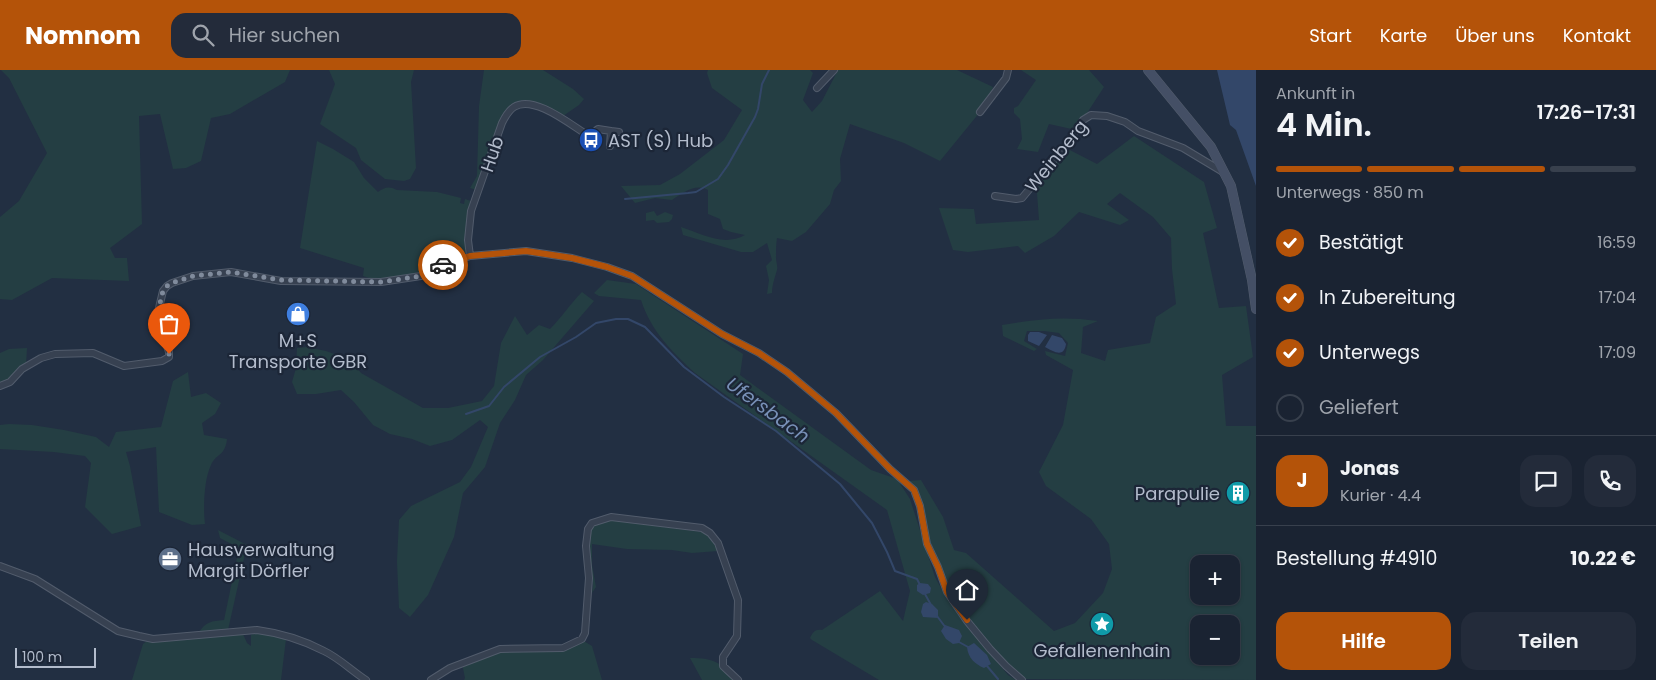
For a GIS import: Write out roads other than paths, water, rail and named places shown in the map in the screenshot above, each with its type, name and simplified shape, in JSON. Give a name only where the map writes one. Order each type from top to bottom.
[{"type":"main road","points":[[1148,70],[1205,140],[1231,186],[1252,280],[1256,309]]},
{"type":"street","points":[[817,88],[834,70]]},
{"type":"street","points":[[980,112],[1006,78],[1008,70]]},
{"type":"street","name":"Hub","points":[[470,256],[468,240],[472,211],[507,113],[515,106],[531,104],[563,118],[589,136],[598,129],[611,131]]},
{"type":"street","name":"Weinberg","points":[[995,196],[1022,198],[1068,143],[1083,120],[1091,115],[1107,116],[1125,122],[1138,131],[1183,148],[1224,173]]},
{"type":"street","points":[[610,146],[611,131],[619,132]]},
{"type":"street","points":[[0,386],[10,382],[22,369],[41,358],[55,354],[93,353],[124,366],[167,359],[169,354],[159,322],[158,312],[163,291],[167,286],[193,276],[231,272],[281,280],[381,282],[421,276],[438,267],[470,256],[526,251],[572,258],[607,267],[632,276],[722,334],[759,353],[787,372],[836,413],[890,469],[914,490],[920,506],[927,544],[947,592],[990,648],[1022,680]]},
{"type":"street","points":[[431,680],[450,668],[500,649],[563,648],[582,639],[585,633],[589,592],[586,546],[588,529],[592,523],[611,517],[702,528],[710,532],[718,543],[738,600],[736,636],[723,657],[723,666],[738,680]]},
{"type":"street","points":[[0,566],[35,579],[118,631],[153,639],[257,630],[273,632],[300,640],[326,652],[366,680]]},
{"type":"water","points":[[1217,70],[1256,70],[1256,186],[1236,130],[1230,125]]},
{"type":"water","points":[[1030,332],[1039,332],[1047,335],[1039,346],[1028,341]]},
{"type":"water","points":[[1052,335],[1062,338],[1066,344],[1063,351],[1058,353],[1045,347]]},
{"type":"water","points":[[920,583],[928,584],[931,588],[930,593],[923,595],[917,591],[917,585]]},
{"type":"water","points":[[926,602],[932,604],[938,610],[938,618],[923,617],[921,612],[923,604]]},
{"type":"water","points":[[945,625],[959,630],[962,636],[959,643],[953,644],[946,639],[941,631]]},
{"type":"water","points":[[974,643],[987,655],[991,664],[984,668],[972,660],[967,647]]},
{"type":"waterway","points":[[625,199],[696,192],[718,179],[755,117],[762,84],[769,70]]},
{"type":"waterway","name":"Ufersbach","points":[[466,414],[489,406],[504,387],[540,357],[576,337],[596,323],[628,319],[645,327],[684,367],[724,397],[776,431],[840,484],[872,523],[895,571],[917,579],[920,585]]},
{"type":"waterway","name":"Ufersbach","points":[[925,594],[931,605]]},
{"type":"waterway","name":"Ufersbach","points":[[937,616],[946,628]]},
{"type":"waterway","name":"Ufersbach","points":[[959,642],[968,647]]},
{"type":"waterway","name":"Ufersbach","points":[[987,666],[998,679]]},
{"type":"place","name":"AST (S) Hub","points":[[591,140]]},
{"type":"place","name":"M+S Transporte GBR","points":[[298,314]]},
{"type":"place","name":"Parapulie","points":[[1238,493]]},
{"type":"place","name":"Hausverwaltung Margit Dörfler","points":[[170,559]]},
{"type":"place","name":"Gefallenenhain","points":[[1102,624]]}]
